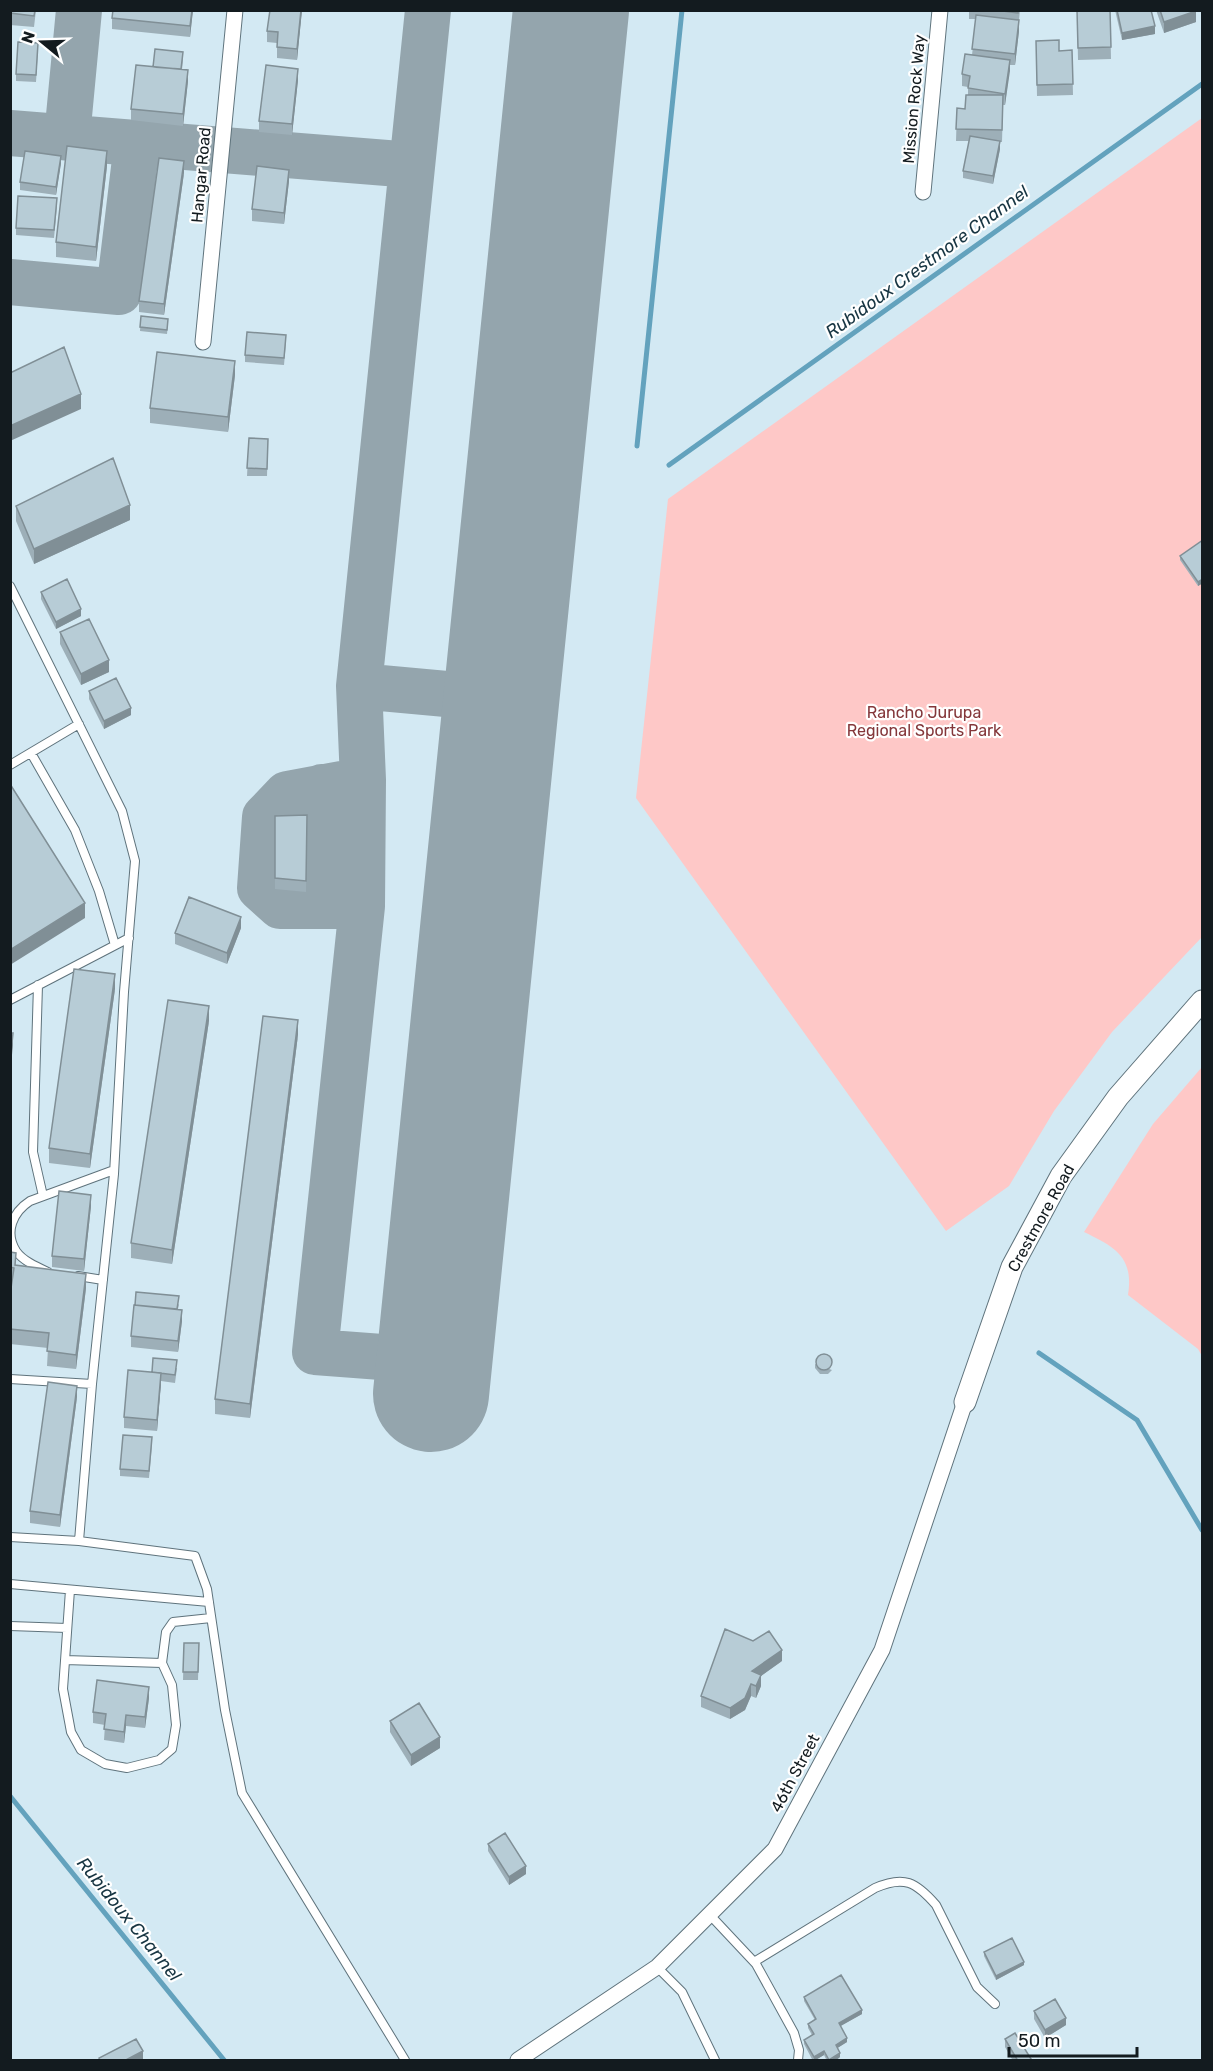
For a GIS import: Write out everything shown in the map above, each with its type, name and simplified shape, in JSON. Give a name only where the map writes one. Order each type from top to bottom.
[{"type":"street","name":"Hangar Road","points":[[203,342],[235,10]]},
{"type":"street","name":"Mission Rock Way","points":[[923,192],[940,10]]},
{"type":"street","name":"Crestmore Road","points":[[965,1402],[1012,1267],[1061,1176],[1118,1097],[1203,1000]]},
{"type":"street","name":"46th Street","points":[[527,2058],[657,1967],[775,1849],[882,1650],[965,1402]]},
{"type":"lane","points":[[10,586],[122,811],[135,861],[114,1170],[92,1384],[80,1541]]},
{"type":"lane","points":[[10,765],[79,724]]},
{"type":"lane","points":[[31,753],[75,830],[99,891],[115,945]]},
{"type":"lane","points":[[10,1000],[129,938]]},
{"type":"lane","points":[[38,985],[33,1152],[43,1196]]},
{"type":"lane","points":[[60,1274],[32,1265],[17,1251],[12,1245],[11,1237],[13,1218],[19,1208],[30,1201],[114,1170]]},
{"type":"lane","points":[[71,1275],[103,1280]]},
{"type":"lane","points":[[10,1379],[92,1384]]},
{"type":"lane","points":[[10,1537],[80,1541],[195,1556],[207,1589],[225,1710],[242,1793],[405,2061]]},
{"type":"lane","points":[[10,1584],[208,1602]]},
{"type":"lane","points":[[70,1590],[63,1689],[71,1732],[81,1750],[105,1764],[128,1768],[159,1760],[172,1749],[176,1725],[172,1685],[162,1663],[166,1632],[173,1622],[211,1618]]},
{"type":"lane","points":[[10,1626],[67,1628]]},
{"type":"lane","points":[[65,1660],[162,1663]]},
{"type":"lane","points":[[754,1962],[875,1888],[892,1880],[902,1880],[927,1894],[936,1905],[976,1987],[995,2004]]},
{"type":"lane","points":[[710,1915],[754,1962],[782,2008],[800,2050],[798,2061]]},
{"type":"lane","points":[[657,1967],[682,1992],[715,2061]]},
{"type":"green space","name":"Rancho Jurupa Regional Sports Park","points":[[1202,118],[1202,937],[1112,1032],[1054,1111],[1009,1186],[946,1231],[636,798],[668,499]]},
{"type":"green space","points":[[1202,1067],[1202,1356],[1198,1349],[1128,1295],[1128,1271],[1125,1262],[1105,1243],[1084,1232],[1153,1124]]},
{"type":"building","points":[[10,10],[35,10],[34,16],[10,13]]},
{"type":"building","points":[[113,10],[192,10],[190,26],[112,18]]},
{"type":"building","points":[[270,10],[301,10],[297,49],[277,47],[278,32],[267,31]]},
{"type":"building","points":[[995,10],[1018,10],[1018,13]]},
{"type":"building","points":[[1077,10],[1110,10],[1111,47],[1078,48]]},
{"type":"building","points":[[1117,10],[1151,10],[1155,26],[1122,33]]},
{"type":"building","points":[[1160,10],[1196,10],[1196,11],[1164,22]]},
{"type":"building","points":[[976,15],[1019,20],[1015,54],[972,49]]},
{"type":"building","points":[[1059,40],[1059,51],[1072,50],[1073,84],[1037,85],[1036,41]]},
{"type":"building","points":[[18,42],[38,43],[36,75],[16,74]]},
{"type":"building","points":[[155,49],[183,52],[181,69],[153,67]]},
{"type":"building","points":[[965,54],[1010,60],[1005,94],[968,88],[970,76],[962,74]]},
{"type":"building","points":[[136,65],[188,70],[183,114],[131,109]]},
{"type":"building","points":[[266,65],[298,69],[292,124],[259,121]]},
{"type":"building","points":[[966,95],[1003,95],[1002,130],[956,129],[957,108],[965,109]]},
{"type":"building","points":[[970,136],[1000,141],[993,176],[963,171]]},
{"type":"building","points":[[67,146],[107,151],[96,247],[56,242]]},
{"type":"building","points":[[25,151],[61,156],[56,187],[20,182]]},
{"type":"building","points":[[159,158],[184,161],[164,304],[139,301]]},
{"type":"building","points":[[257,166],[289,170],[284,213],[252,209]]},
{"type":"building","points":[[18,196],[57,198],[54,230],[16,228]]},
{"type":"building","points":[[141,316],[168,319],[167,330],[140,327]]},
{"type":"building","points":[[247,332],[286,335],[284,358],[245,355]]},
{"type":"building","points":[[64,347],[81,394],[10,426],[10,373]]},
{"type":"building","points":[[157,352],[235,361],[228,417],[150,408]]},
{"type":"building","points":[[249,438],[268,439],[267,469],[247,468]]},
{"type":"building","points":[[113,458],[130,505],[34,549],[16,506]]},
{"type":"building","points":[[1203,540],[1203,579],[1198,582],[1180,556]]},
{"type":"building","points":[[67,579],[81,609],[56,622],[41,592]]},
{"type":"building","points":[[89,619],[109,660],[81,674],[60,632]]},
{"type":"building","points":[[116,678],[131,708],[104,721],[89,691]]},
{"type":"building","points":[[10,784],[85,903],[10,950]]},
{"type":"building","points":[[307,815],[306,881],[275,878],[275,816]]},
{"type":"building","points":[[189,897],[241,917],[227,953],[175,933]]},
{"type":"building","points":[[74,969],[115,974],[90,1154],[49,1148]]},
{"type":"building","points":[[168,1000],[209,1006],[172,1250],[131,1243]]},
{"type":"building","points":[[263,1016],[298,1020],[250,1404],[215,1399]]},
{"type":"building","points":[[10,1033],[13,1033],[10,1063]]},
{"type":"building","points":[[59,1191],[91,1195],[84,1259],[52,1256]]},
{"type":"building","points":[[10,1252],[16,1253],[15,1265],[86,1274],[76,1355],[47,1351],[49,1333],[10,1329],[10,1295],[14,1268],[10,1267]]},
{"type":"building","points":[[136,1292],[179,1296],[177,1309],[135,1305]]},
{"type":"building","points":[[134,1305],[182,1310],[178,1341],[131,1336]]},
{"type":"building","points":[[824,1354],[830,1356],[832,1362],[830,1368],[824,1370],[818,1368],[816,1362],[818,1356]]},
{"type":"building","points":[[153,1358],[177,1360],[175,1375],[152,1372]]},
{"type":"building","points":[[128,1370],[161,1373],[157,1420],[124,1417]]},
{"type":"building","points":[[48,1382],[77,1386],[60,1515],[30,1511]]},
{"type":"building","points":[[123,1435],[152,1437],[149,1471],[120,1469]]},
{"type":"building","points":[[725,1629],[753,1641],[769,1631],[782,1650],[752,1671],[761,1675],[756,1686],[751,1684],[745,1698],[730,1708],[701,1696]]},
{"type":"building","points":[[184,1643],[199,1643],[198,1672],[183,1672]]},
{"type":"building","points":[[97,1680],[149,1687],[145,1717],[126,1715],[124,1732],[104,1729],[106,1714],[93,1712]]},
{"type":"building","points":[[419,1703],[440,1737],[411,1755],[390,1721]]},
{"type":"building","points":[[505,1833],[526,1866],[509,1877],[488,1844]]},
{"type":"building","points":[[1012,1938],[1024,1962],[996,1976],[984,1952]]},
{"type":"building","points":[[841,1975],[862,2010],[839,2023],[847,2038],[836,2045],[840,2053],[829,2060],[824,2051],[814,2057],[804,2040],[814,2034],[808,2024],[816,2019],[804,1997]]},
{"type":"building","points":[[1055,1999],[1066,2018],[1045,2030],[1034,2011]]},
{"type":"building","points":[[1015,2033],[1031,2059],[1029,2061],[1018,2061],[1005,2039]]},
{"type":"building","points":[[136,2039],[143,2051],[124,2061],[100,2061],[99,2058]]},
{"type":"waterway","name":"Rubidoux Crestmore Channel","points":[[637,446],[682,10]]},
{"type":"waterway","name":"Rubidoux Crestmore Channel","points":[[669,465],[1202,84]]},
{"type":"waterway","name":"Rubidoux Crestmore Channel","points":[[1039,1353],[1137,1420],[1202,1530]]},
{"type":"waterway","name":"Rubidoux Channel","points":[[10,1796],[224,2060]]},
{"type":"taxiway","points":[[67,137],[79,10]]},
{"type":"taxiway","points":[[428,10],[359,686],[363,780],[362,906],[315,1352],[435,1361]]},
{"type":"taxiway","points":[[10,133],[412,165]]},
{"type":"taxiway","points":[[10,282],[119,292],[137,143]]},
{"type":"taxiway","points":[[359,686],[501,699]]},
{"type":"taxiway","points":[[362,906],[280,906],[260,888],[265,817],[287,794],[363,780]]},
{"type":"taxiway","points":[[322,787],[326,906]]},
{"type":"runway","points":[[431,1394],[571,10]]}]
